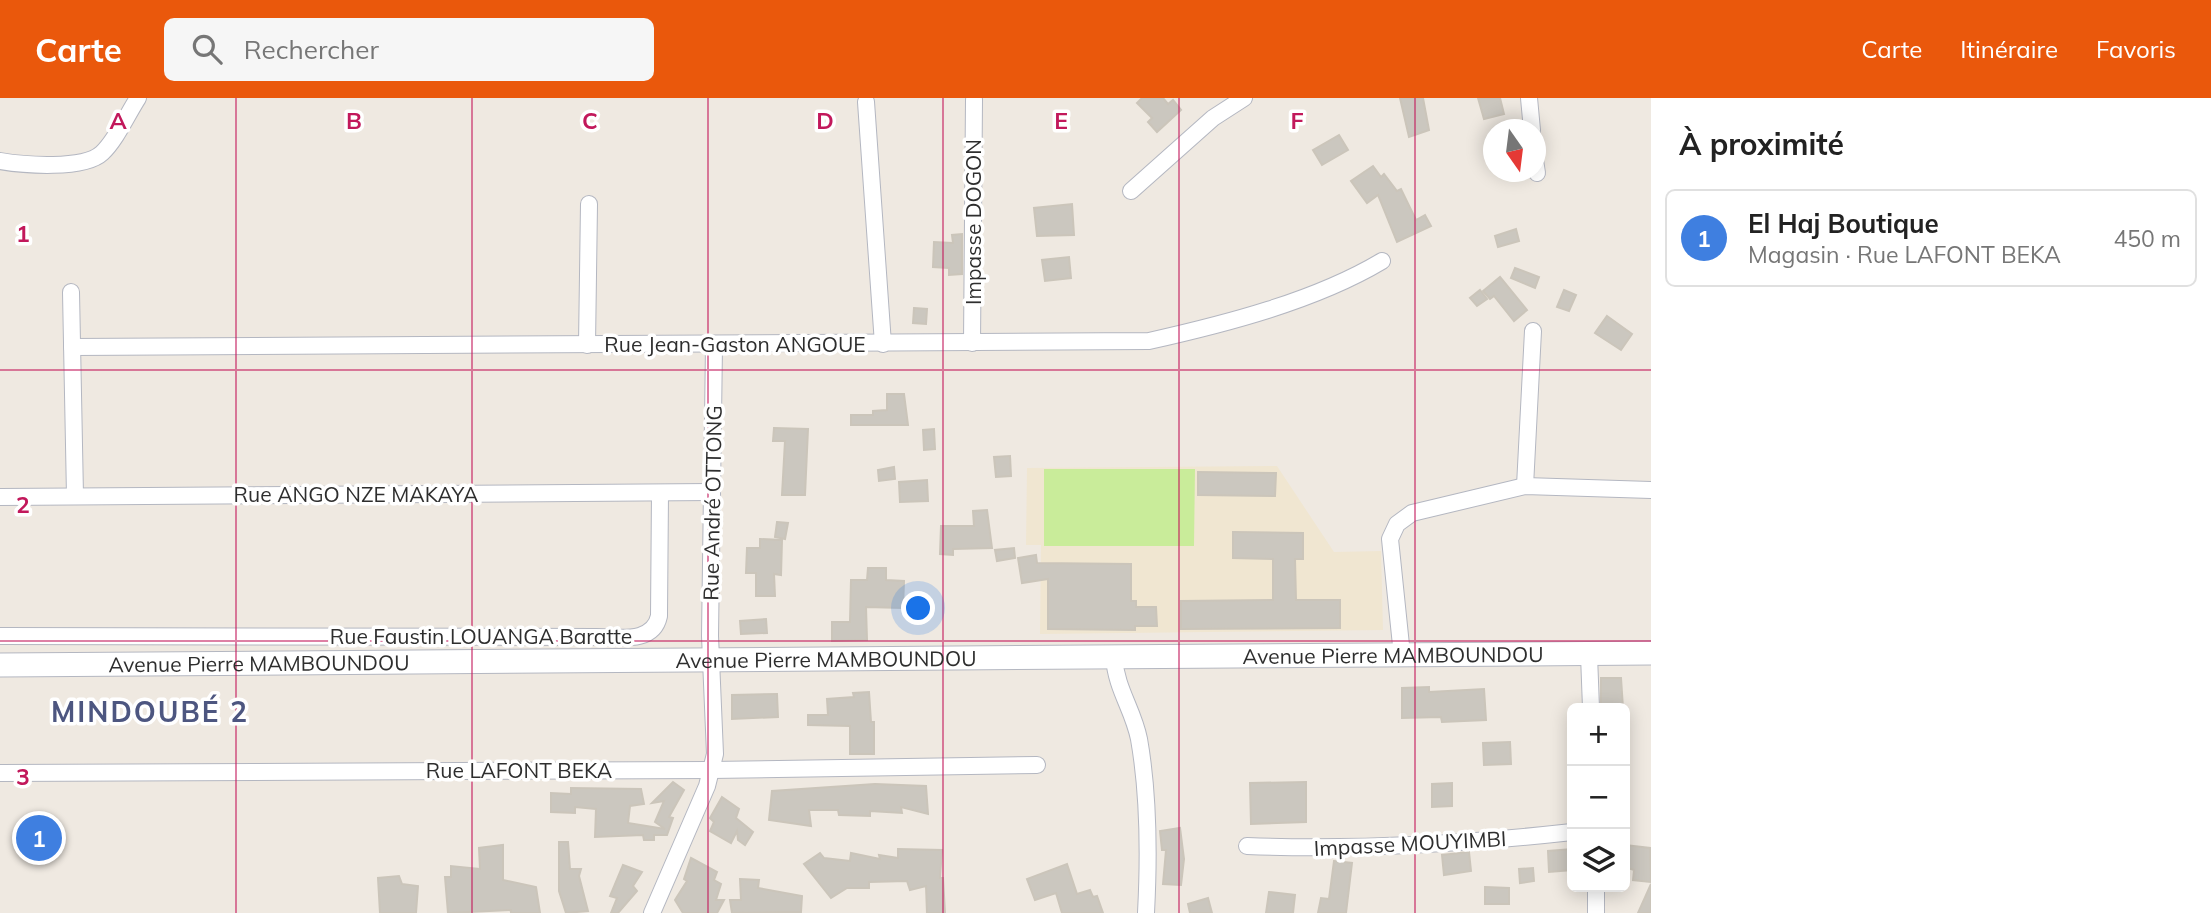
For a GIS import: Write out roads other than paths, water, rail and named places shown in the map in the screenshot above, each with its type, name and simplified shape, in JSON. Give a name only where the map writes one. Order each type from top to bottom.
[{"type":"street","points":[[0,161],[55,164],[90,159],[102,154],[138,98]]},
{"type":"street","points":[[1132,191],[1213,118],[1244,98]]},
{"type":"street","points":[[1529,98],[1531,119]]},
{"type":"street","name":"Impasse DOGON","points":[[972,343],[974,100]]},
{"type":"street","points":[[866,102],[883,344]]},
{"type":"street","points":[[587,345],[589,204]]},
{"type":"street","name":"Rue Jean-Gaston ANGOUE","points":[[72,347],[714,346],[1149,341],[1186,333],[1340,284],[1382,261]]},
{"type":"street","points":[[71,292],[75,496]]},
{"type":"street","points":[[1525,485],[1534,331]]},
{"type":"street","name":"Rue André OTTONG","points":[[652,913],[707,786],[715,754],[711,660],[714,346]]},
{"type":"street","points":[[1402,655],[1390,539],[1397,524],[1412,513],[1525,485],[1651,490]]},
{"type":"street","name":"Rue ANGO NZE MAKAYA","points":[[0,497],[712,492]]},
{"type":"street","name":"Rue Faustin LOUANGA Baratte","points":[[0,636],[608,637],[649,634],[657,626],[659,616],[660,493]]},
{"type":"street","name":"Avenue Pierre MAMBOUNDOU","points":[[0,665],[1651,653]]},
{"type":"street","points":[[1588,654],[1591,703]]},
{"type":"street","points":[[1114,657],[1116,680],[1139,739],[1149,853],[1146,913]]},
{"type":"street","name":"Rue LAFONT BEKA","points":[[0,773],[711,770],[1037,765]]},
{"type":"street","name":"Impasse MOUYIMBI","points":[[1247,846],[1312,848],[1450,842],[1567,832]]},
{"type":"street","points":[[1596,892],[1596,913]]},
{"type":"place","name":"El Haj Boutique","points":[[39,838]]},
{"type":"district","name":"MINDOUBÉ 2","points":[[150,711]]}]
